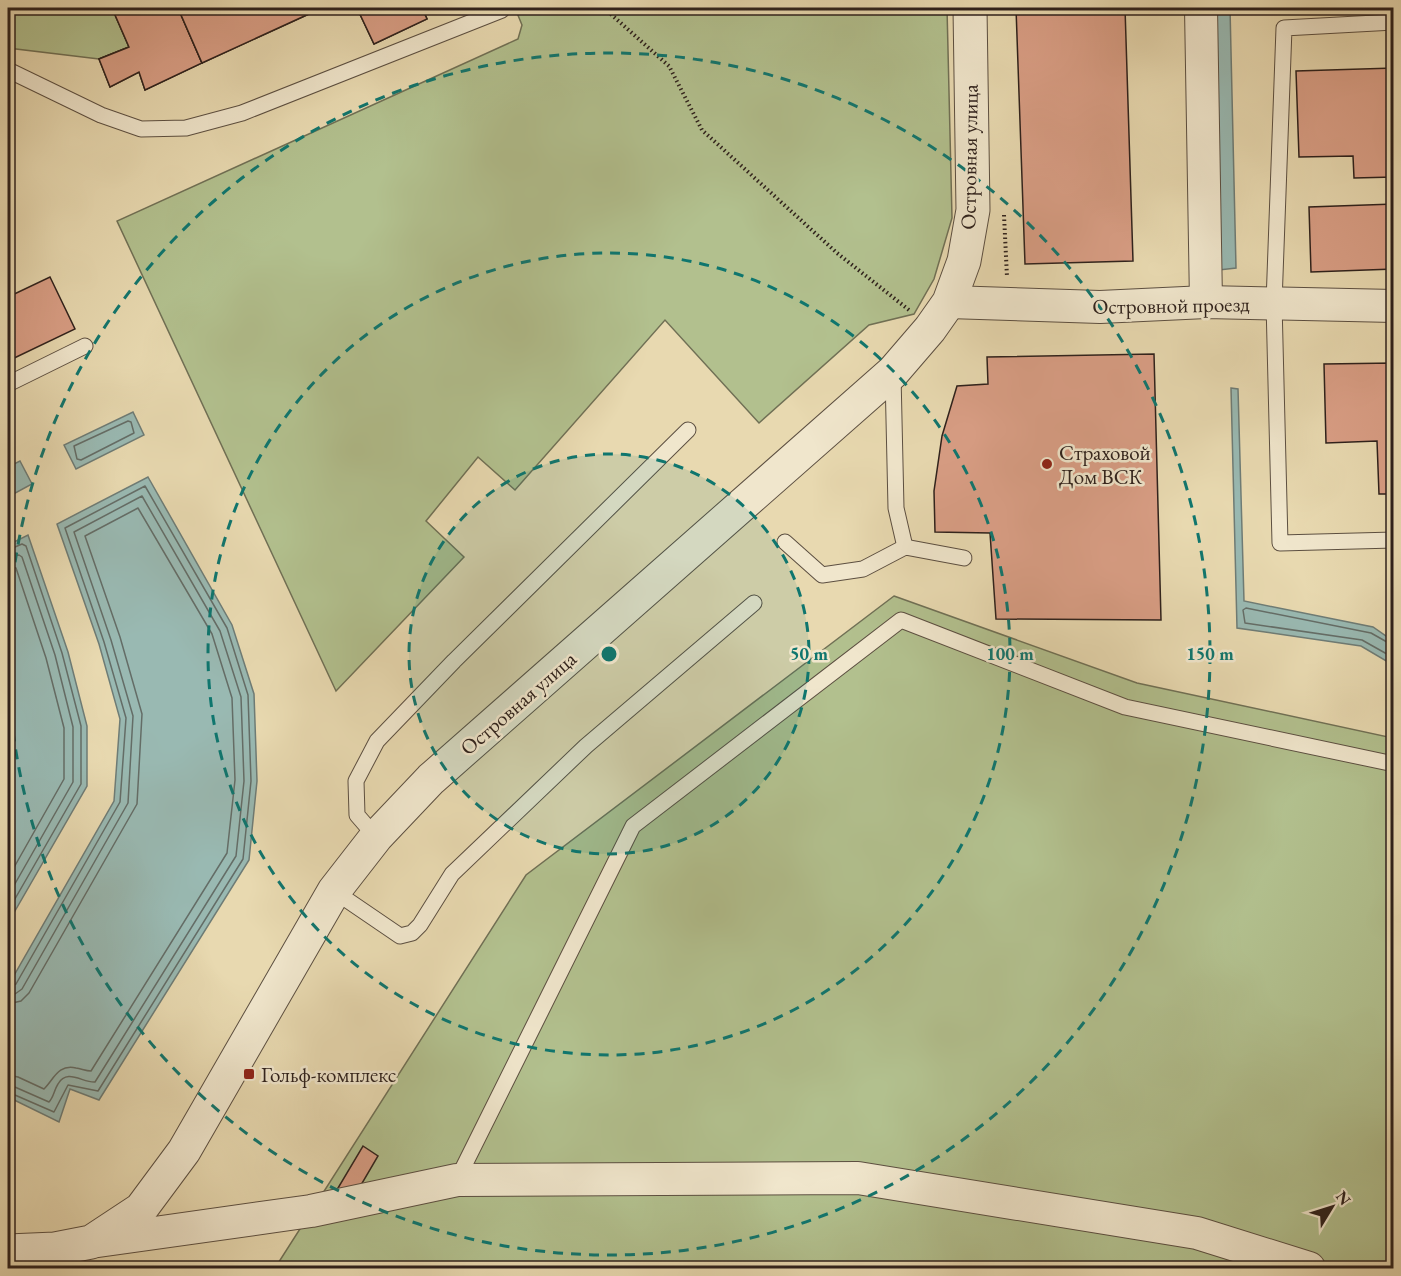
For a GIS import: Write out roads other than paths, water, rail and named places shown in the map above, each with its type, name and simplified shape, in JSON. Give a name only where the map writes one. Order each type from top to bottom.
[{"type":"street","name":"Островная улица","points":[[8,1251],[55,1249],[91,1242],[141,1209],[184,1151],[334,891],[376,837],[431,779],[892,372],[930,329],[949,302],[964,261],[973,210],[970,8]]},
{"type":"street","points":[[1201,8],[1206,302]]},
{"type":"street","name":"Островной проезд","points":[[949,302],[1100,307],[1206,302],[1394,306]]},
{"type":"street","points":[[91,1242],[311,1212],[457,1180],[858,1178],[1197,1233],[1309,1269]]},
{"type":"lane","points":[[8,70],[101,115],[141,129],[186,128],[242,113],[502,10]]},
{"type":"lane","points":[[1394,21],[1284,28],[1274,303],[1280,543],[1394,540]]},
{"type":"lane","points":[[8,384],[85,346]]},
{"type":"lane","points":[[892,372],[896,508],[905,547]]},
{"type":"lane","points":[[376,837],[357,815],[356,781],[377,741],[454,661],[688,430]]},
{"type":"lane","points":[[785,542],[822,575],[863,568],[905,547],[964,558]]},
{"type":"lane","points":[[334,891],[400,936],[412,933],[420,926],[452,874],[586,746],[754,603]]},
{"type":"lane","points":[[457,1180],[633,826],[901,620],[1125,707],[1394,764]]},
{"type":"water","points":[[1213,8],[1230,8],[1236,268],[1219,270]]},
{"type":"water","points":[[1231,388],[1238,389],[1244,601],[1373,627],[1393,641],[1393,665],[1361,646],[1237,628]]},
{"type":"water","points":[[133,412],[144,435],[76,469],[64,445]]},
{"type":"water","points":[[20,461],[32,484],[8,497],[8,467]]},
{"type":"water","points":[[148,477],[232,625],[254,694],[257,781],[249,860],[99,1100],[70,1089],[59,1122],[8,1097],[8,986],[114,801],[120,719],[99,644],[57,524]]},
{"type":"water","points":[[28,535],[68,652],[87,726],[87,786],[8,923],[8,545]]},
{"type":"place","name":"Страховой Дом ВСК","points":[[1047,464]]},
{"type":"place","name":"Гольф-комплекс","points":[[249,1074]]}]
